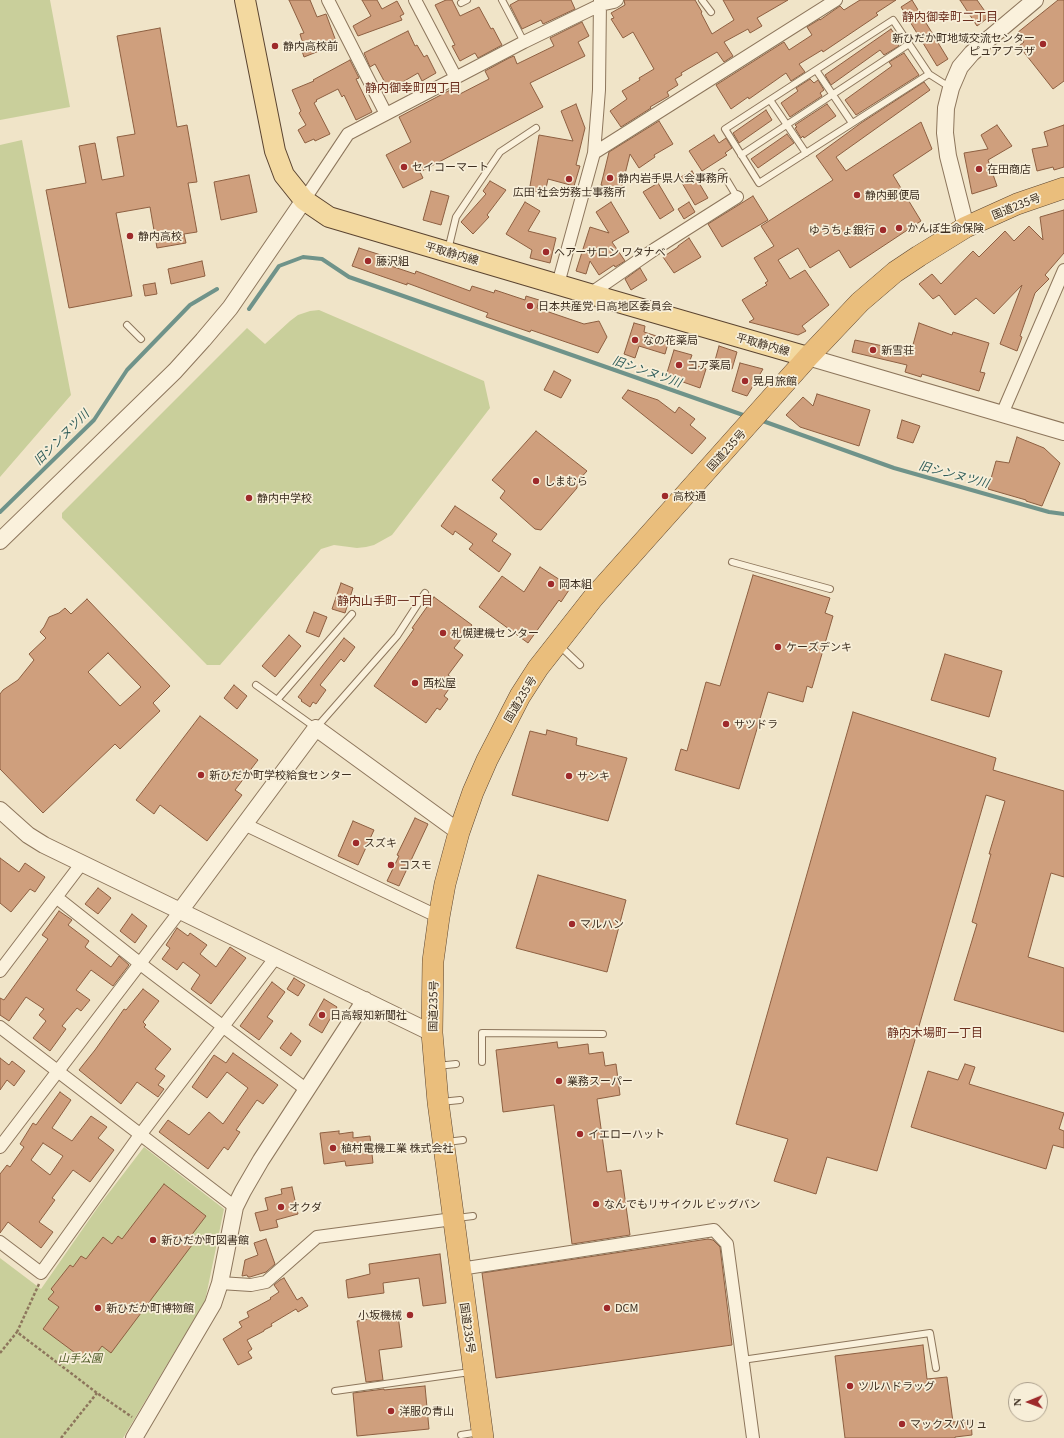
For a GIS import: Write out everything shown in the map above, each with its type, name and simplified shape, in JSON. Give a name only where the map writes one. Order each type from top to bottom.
[{"type":"highway","name":"国道235号","points":[[483,1435],[460,1269],[463,1217],[453,1141],[438,1102],[432,1033],[433,961],[439,917],[445,884],[459,832],[473,792],[502,730],[520,696],[593,598],[808,357],[860,302],[895,272],[966,227],[1017,204],[1064,188]]},
{"type":"main road","name":"平取静内線","points":[[248,1],[275,152],[284,176],[304,200],[329,217],[808,357]]},
{"type":"street","points":[[328,0],[386,114]]},
{"type":"street","points":[[415,0],[456,78]]},
{"type":"street","points":[[0,541],[175,370],[203,340],[230,308],[348,134],[600,2],[614,2],[617,0]]},
{"type":"street","points":[[594,153],[836,0]]},
{"type":"street","points":[[966,227],[948,156],[946,108],[951,88],[960,67],[972,53],[1036,0]]},
{"type":"street","points":[[558,284],[594,153],[599,90],[600,2]]},
{"type":"street","points":[[590,294],[654,249],[736,197]]},
{"type":"street","points":[[1002,414],[1064,270]]},
{"type":"street","points":[[808,357],[1064,432]]},
{"type":"street","points":[[0,1147],[180,911],[316,728],[459,832]]},
{"type":"street","points":[[0,810],[28,835],[44,845],[432,1033]]},
{"type":"street","points":[[244,824],[439,917]]},
{"type":"street","points":[[0,971],[82,863]]},
{"type":"street","points":[[56,898],[306,1090]]},
{"type":"street","points":[[0,1242],[41,1273],[140,1135],[276,957]]},
{"type":"street","points":[[138,1431],[213,1304],[220,1283],[236,1207],[243,1191],[261,1160],[365,1000]]},
{"type":"street","points":[[0,1027],[236,1207]]},
{"type":"street","points":[[220,1283],[251,1285],[266,1282],[317,1237],[463,1217]]},
{"type":"street","points":[[460,1269],[714,1230],[727,1244],[753,1438]]},
{"type":"lane","points":[[461,3],[468,0]]},
{"type":"lane","points":[[502,0],[524,42]]},
{"type":"lane","points":[[702,0],[710,12]]},
{"type":"lane","points":[[929,74],[759,183],[725,129],[893,20],[929,74],[951,88]]},
{"type":"lane","points":[[741,155],[909,44]]},
{"type":"lane","points":[[816,70],[852,123]]},
{"type":"lane","points":[[770,100],[806,153]]},
{"type":"lane","points":[[448,252],[456,217],[500,152],[536,128]]},
{"type":"lane","points":[[722,172],[736,197]]},
{"type":"lane","points":[[127,325],[141,339]]},
{"type":"lane","points":[[732,562],[830,589]]},
{"type":"lane","points":[[256,685],[316,728],[397,636],[425,593]]},
{"type":"lane","points":[[277,700],[352,614]]},
{"type":"lane","points":[[558,643],[580,665]]},
{"type":"lane","points":[[482,1062],[482,1033],[603,1034]]},
{"type":"lane","points":[[435,1066],[456,1064]]},
{"type":"lane","points":[[438,1102],[460,1100]]},
{"type":"lane","points":[[742,1360],[930,1333],[936,1368]]},
{"type":"lane","points":[[335,1391],[474,1372]]},
{"type":"lane","points":[[461,1435],[483,1435]]},
{"type":"path","points":[[0,1353],[17,1332],[40,1281],[41,1273]]},
{"type":"path","points":[[17,1332],[97,1393],[138,1431]]},
{"type":"path","points":[[61,1438],[97,1393]]},
{"type":"green space","points":[[0,0],[50,0],[70,107],[0,120]]},
{"type":"green space","points":[[22,140],[71,395],[0,477],[0,145]]},
{"type":"green space","name":"静内中学校","points":[[319,310],[484,381],[490,408],[392,535],[374,545],[366,547],[357,548],[334,545],[321,549],[220,665],[207,665],[62,518],[62,513],[247,328],[265,344],[298,315]]},
{"type":"green space","name":"山手公園","points":[[144,1147],[224,1209],[205,1301],[123,1438],[0,1438],[0,1258],[41,1289],[98,1207]]},
{"type":"building","points":[[289,0],[310,0],[317,17],[326,14],[337,44],[304,57],[300,45],[303,44],[300,34],[304,33]]},
{"type":"building","points":[[362,0],[377,0],[382,9],[397,1],[404,14],[400,16],[402,20],[358,36],[353,26],[371,16]]},
{"type":"building","points":[[446,0],[452,0],[460,16],[479,7],[502,45],[478,58],[475,53],[460,61],[452,46],[455,45],[435,5]]},
{"type":"building","points":[[519,0],[571,0],[575,9],[543,24],[541,20],[522,29],[510,5]]},
{"type":"building","points":[[624,0],[695,0],[712,34],[734,20],[723,0],[788,0],[757,18],[762,26],[750,33],[748,29],[724,42],[733,56],[724,62],[717,52],[681,73],[682,75],[675,79],[678,85],[667,92],[669,96],[621,127],[610,111],[627,99],[622,91],[654,69],[633,32],[623,38],[611,19],[614,18],[611,13],[625,5]]},
{"type":"building","points":[[860,0],[896,0],[876,13],[878,15],[823,52],[822,50],[799,64],[805,72],[791,81],[786,73],[749,99],[748,97],[731,109],[716,85],[784,42],[789,50],[812,35],[807,27],[840,6],[844,10]]},
{"type":"building","points":[[912,0],[948,59],[937,66],[901,7]]},
{"type":"building","points":[[960,0],[977,0],[989,17],[977,26]]},
{"type":"building","name":"新ひだか町地域交流センター ピュアプラザ","points":[[1058,0],[1064,0],[1064,81],[1053,89],[1019,46],[1024,42],[1017,33]]},
{"type":"building","points":[[582,22],[589,36],[578,42],[585,56],[530,83],[543,107],[420,172],[423,178],[403,188],[386,155],[411,142],[399,117],[454,88],[458,95],[489,79],[485,71],[509,58],[514,56],[517,64],[554,46],[550,38]]},
{"type":"building","points":[[160,28],[177,127],[187,125],[197,182],[188,183],[197,232],[184,234],[186,243],[157,248],[150,207],[116,213],[132,296],[69,308],[46,190],[86,183],[79,146],[95,143],[102,180],[124,176],[117,137],[135,134],[117,36]]},
{"type":"building","points":[[891,29],[897,37],[894,40],[899,46],[884,55],[880,50],[831,85],[825,75]]},
{"type":"building","points":[[408,31],[415,46],[417,45],[424,57],[427,55],[436,73],[422,81],[418,73],[389,90],[375,64],[370,67],[364,53]]},
{"type":"building","points":[[904,53],[919,75],[856,115],[845,100],[892,66],[889,62]]},
{"type":"building","points":[[350,60],[359,78],[356,79],[372,112],[356,120],[344,95],[342,97],[338,89],[316,100],[317,101],[314,103],[330,134],[315,141],[314,139],[305,143],[298,130],[306,125],[299,113],[301,111],[292,90],[314,81],[313,80]]},
{"type":"building","points":[[810,79],[814,83],[818,80],[824,90],[820,93],[822,96],[790,117],[781,103],[798,91],[796,88]]},
{"type":"building","name":"静内郵便局","points":[[924,82],[930,90],[836,157],[846,171],[921,122],[932,149],[893,175],[921,221],[850,268],[839,250],[810,268],[798,248],[778,260],[790,279],[805,270],[829,305],[802,326],[806,331],[798,335],[749,322],[754,319],[742,300],[767,285],[765,283],[768,281],[754,258],[774,246],[761,226],[833,180],[816,156],[861,123]]},
{"type":"building","points":[[576,104],[585,128],[576,165],[580,166],[574,186],[548,179],[545,193],[532,191],[534,187],[530,186],[539,135],[573,141],[561,111]]},
{"type":"building","points":[[827,104],[836,116],[804,138],[803,136],[801,138],[795,128],[797,127],[795,125]]},
{"type":"building","points":[[766,110],[772,120],[739,143],[733,133]]},
{"type":"building","points":[[659,121],[673,144],[654,155],[655,157],[639,168],[630,154],[621,190],[601,185],[609,152]]},
{"type":"building","name":"在田商店","points":[[997,125],[1012,146],[988,160],[997,186],[972,194],[964,153],[988,149],[981,135]]},
{"type":"building","points":[[1064,125],[1064,167],[1054,170],[1053,167],[1037,171],[1032,149],[1048,146],[1044,132]]},
{"type":"building","points":[[787,134],[794,143],[758,168],[751,159]]},
{"type":"building","points":[[714,135],[719,143],[726,138],[732,148],[725,153],[727,155],[702,171],[689,151]]},
{"type":"building","points":[[692,171],[708,198],[695,205],[679,178]]},
{"type":"building","points":[[249,175],[257,212],[221,220],[214,182]]},
{"type":"building","points":[[490,181],[506,190],[487,215],[489,217],[473,234],[461,222],[486,194],[483,191]]},
{"type":"building","points":[[658,183],[674,210],[660,219],[643,192]]},
{"type":"building","points":[[431,191],[449,196],[441,225],[423,220]]},
{"type":"building","points":[[753,196],[768,220],[722,247],[708,224]]},
{"type":"building","points":[[525,202],[540,211],[528,231],[556,238],[550,263],[530,258],[532,250],[506,234]]},
{"type":"building","points":[[611,202],[629,232],[612,242],[625,261],[615,267],[614,265],[599,275],[590,261],[586,274],[576,271],[590,227],[609,233],[596,212]]},
{"type":"building","points":[[689,202],[695,212],[684,219],[678,209]]},
{"type":"building","points":[[1064,210],[1064,253],[1045,275],[1049,279],[1035,293],[1020,336],[1022,337],[1017,351],[1000,344],[1022,285],[994,314],[976,298],[955,315],[939,295],[933,299],[919,284],[932,274],[941,284],[973,251],[979,257],[1005,231],[1014,241],[1029,226],[1043,240],[1040,217]]},
{"type":"building","points":[[689,238],[701,257],[674,273],[663,257]]},
{"type":"building","points":[[359,248],[384,256],[382,263],[415,274],[416,271],[470,291],[472,286],[494,293],[495,290],[525,300],[526,296],[539,300],[537,308],[584,324],[599,321],[607,337],[598,353],[531,330],[530,332],[486,317],[488,313],[407,283],[407,285],[352,266]]},
{"type":"building","points":[[202,261],[205,276],[171,284],[168,269]]},
{"type":"building","points":[[640,268],[647,280],[631,290],[625,279]]},
{"type":"building","points":[[155,283],[157,294],[145,296],[143,285]]},
{"type":"building","points":[[634,323],[645,326],[644,332],[669,340],[665,354],[639,346],[635,358],[624,354]]},
{"type":"building","points":[[919,323],[952,335],[953,332],[989,343],[980,372],[985,373],[979,391],[922,374],[921,377],[905,372],[907,365],[852,352],[855,340],[911,352]]},
{"type":"building","points":[[719,346],[737,352],[732,369],[714,364]]},
{"type":"building","points":[[674,350],[692,355],[689,363],[706,369],[700,388],[666,376]]},
{"type":"building","name":"晃月旅館","points":[[740,363],[763,369],[747,396],[732,391]]},
{"type":"building","points":[[554,371],[571,380],[561,398],[544,390]]},
{"type":"building","points":[[628,390],[658,400],[675,413],[679,407],[695,419],[690,425],[706,438],[692,454],[622,398]]},
{"type":"building","points":[[817,394],[870,410],[859,446],[800,427],[786,415],[803,397],[813,406]]},
{"type":"building","points":[[902,420],[920,426],[913,443],[897,438]]},
{"type":"building","name":"しまむら","points":[[536,431],[587,471],[577,482],[577,488],[541,530],[535,529],[500,498],[505,491],[492,480]]},
{"type":"building","points":[[1017,437],[1044,448],[1060,463],[1042,506],[988,489],[996,461],[1009,463]]},
{"type":"building","points":[[455,506],[497,534],[492,541],[511,554],[499,572],[469,549],[473,544],[455,531],[453,535],[441,526]]},
{"type":"building","points":[[540,567],[571,587],[561,602],[559,600],[528,643],[479,607],[502,576],[524,592]]},
{"type":"building","points":[[753,575],[830,598],[825,613],[833,616],[812,688],[807,686],[803,702],[768,692],[739,789],[675,770],[681,749],[687,751],[706,682],[720,686]]},
{"type":"building","points":[[341,583],[353,588],[345,613],[332,609]]},
{"type":"building","points":[[434,597],[472,625],[454,648],[463,655],[448,675],[455,680],[444,696],[448,699],[440,710],[437,708],[426,723],[374,686],[414,629],[412,628]]},
{"type":"building","points":[[87,599],[170,686],[153,703],[160,711],[120,749],[115,744],[43,813],[0,769],[0,694],[3,690],[18,680],[34,660],[29,654],[46,638],[40,632],[49,617],[59,613],[65,608],[71,614]],"holes":[[[108,653],[141,687],[120,706],[88,672]]]},
{"type":"building","points":[[314,612],[327,617],[319,637],[306,632]]},
{"type":"building","points":[[289,635],[301,646],[275,677],[262,666]]},
{"type":"building","points":[[344,638],[355,647],[344,662],[341,659],[320,685],[326,690],[316,704],[313,702],[310,707],[298,697]]},
{"type":"building","points":[[945,654],[1002,671],[989,717],[931,700]]},
{"type":"building","points":[[234,685],[247,696],[237,709],[224,698]]},
{"type":"building","points":[[853,712],[996,758],[993,770],[1064,791],[1064,877],[1051,873],[1028,957],[1064,968],[1064,1032],[954,1000],[977,924],[972,922],[991,854],[989,854],[1005,801],[986,795],[877,1171],[827,1157],[816,1194],[774,1181],[788,1139],[736,1124]]},
{"type":"building","name":"新ひだか町学校給食センター","points":[[200,716],[258,760],[235,790],[242,795],[207,841],[160,805],[154,814],[136,800]]},
{"type":"building","name":"サンキ","points":[[547,730],[577,738],[576,745],[627,758],[608,821],[512,795],[530,731],[546,735]]},
{"type":"building","points":[[415,818],[428,824],[399,886],[387,881],[399,856],[397,855]]},
{"type":"building","name":"スズキ","points":[[353,821],[374,830],[358,865],[338,856]]},
{"type":"building","points":[[0,858],[19,872],[25,863],[45,877],[35,892],[30,889],[11,912],[0,903]]},
{"type":"building","name":"マルハン","points":[[538,875],[626,900],[607,972],[516,948]]},
{"type":"building","points":[[98,888],[111,898],[98,914],[85,904]]},
{"type":"building","points":[[59,911],[72,920],[68,925],[89,941],[85,947],[111,967],[119,956],[129,965],[113,986],[91,970],[76,990],[90,1000],[81,1011],[77,1008],[62,1026],[66,1029],[50,1051],[33,1038],[46,1021],[39,1015],[44,1009],[26,997],[9,1021],[0,1015],[0,998],[4,1000],[48,939],[42,935]]},
{"type":"building","points":[[132,914],[147,926],[135,943],[120,931]]},
{"type":"building","points":[[177,928],[188,936],[190,933],[207,945],[200,954],[216,967],[230,947],[246,958],[211,1004],[191,989],[200,975],[183,962],[177,970],[162,959],[170,948],[166,945]]},
{"type":"building","points":[[294,978],[305,985],[298,996],[287,989]]},
{"type":"building","points":[[272,982],[285,992],[267,1017],[273,1021],[259,1040],[240,1026]]},
{"type":"building","points":[[143,989],[159,1001],[143,1022],[146,1025],[144,1027],[171,1049],[155,1069],[165,1076],[158,1085],[164,1089],[158,1097],[137,1082],[121,1104],[79,1070],[124,1009],[126,1010]]},
{"type":"building","points":[[324,999],[337,1007],[322,1033],[309,1025]]},
{"type":"building","points":[[291,1033],[301,1041],[291,1056],[280,1048]]},
{"type":"building","points":[[557,1042],[558,1048],[588,1044],[589,1054],[603,1052],[605,1066],[616,1064],[620,1095],[597,1099],[607,1172],[621,1170],[630,1235],[572,1244],[554,1105],[503,1112],[496,1050]]},
{"type":"building","points":[[233,1053],[278,1085],[263,1104],[257,1100],[236,1130],[240,1132],[228,1150],[224,1147],[208,1169],[159,1132],[168,1120],[189,1135],[209,1112],[223,1124],[248,1088],[227,1072],[207,1098],[192,1087],[214,1055],[226,1063]]},
{"type":"building","points":[[0,1058],[9,1065],[12,1061],[25,1071],[14,1086],[7,1080],[0,1090]]},
{"type":"building","points":[[965,1064],[975,1067],[969,1084],[1064,1113],[1059,1129],[1064,1131],[1064,1148],[1053,1145],[1046,1169],[911,1127],[928,1071],[958,1080]]},
{"type":"building","points":[[60,1092],[71,1100],[52,1128],[72,1141],[91,1116],[107,1127],[98,1138],[114,1150],[90,1182],[73,1170],[52,1198],[55,1200],[39,1222],[53,1232],[41,1248],[8,1222],[0,1233],[0,1174],[7,1165],[10,1167],[24,1147],[20,1144],[33,1123],[36,1125]],"holes":[[[43,1143],[63,1156],[50,1175],[31,1160]]]},
{"type":"building","points":[[339,1131],[339,1134],[353,1132],[353,1138],[370,1136],[373,1163],[346,1166],[345,1161],[324,1164],[320,1133]]},
{"type":"building","points":[[164,1184],[206,1216],[190,1237],[195,1241],[111,1353],[102,1346],[90,1362],[87,1359],[86,1361],[43,1329],[59,1307],[48,1299],[54,1292],[51,1289],[70,1265],[73,1267],[81,1256],[86,1259],[103,1237],[112,1244],[118,1236],[122,1239]]},
{"type":"building","points":[[292,1187],[298,1214],[276,1220],[278,1227],[260,1231],[255,1213],[268,1210],[265,1198],[282,1194],[281,1189]]},
{"type":"building","points":[[266,1239],[275,1264],[266,1272],[250,1277],[247,1275],[242,1276],[245,1260],[258,1255],[254,1243]]},
{"type":"building","name":"DCM","points":[[708,1239],[713,1240],[720,1247],[732,1345],[496,1378],[482,1273]]},
{"type":"building","points":[[440,1254],[446,1303],[423,1306],[419,1278],[383,1283],[384,1293],[348,1298],[346,1280],[370,1274],[369,1264]]},
{"type":"building","points":[[284,1278],[297,1300],[302,1297],[308,1306],[298,1312],[296,1309],[271,1324],[272,1326],[247,1340],[252,1349],[248,1352],[252,1358],[238,1365],[223,1339],[242,1327],[239,1322],[249,1317],[247,1312],[271,1299],[270,1298],[279,1292],[274,1285]]},
{"type":"building","points":[[398,1315],[402,1347],[379,1350],[383,1380],[366,1382],[357,1321]]},
{"type":"building","points":[[923,1345],[927,1379],[947,1377],[953,1422],[971,1420],[972,1435],[955,1438],[845,1438],[835,1356]]},
{"type":"building","name":"洋服の青山","points":[[425,1386],[429,1429],[357,1436],[353,1393]]},
{"type":"waterway","name":"旧シンヌツ川","points":[[249,309],[279,266],[303,257],[322,259],[349,277],[746,416]]},
{"type":"waterway","name":"旧シンヌツ川","points":[[0,512],[94,420],[127,370],[190,305],[217,289]]},
{"type":"waterway","name":"旧シンヌツ川","points":[[760,420],[894,468],[1049,512],[1064,514]]},
{"type":"place","name":"新ひだか町地域交流センター ピュアプラザ","points":[[1043,44]]},
{"type":"place","name":"静内高校前","points":[[275,46]]},
{"type":"place","name":"セイコーマート","points":[[404,167]]},
{"type":"place","name":"在田商店","points":[[979,169]]},
{"type":"place","name":"静内岩手県人会事務所","points":[[610,178]]},
{"type":"place","name":"広田 社会労務士事務所","points":[[569,179]]},
{"type":"place","name":"静内郵便局","points":[[857,195]]},
{"type":"place","name":"かんぽ生命保険","points":[[899,228]]},
{"type":"place","name":"ゆうちょ銀行","points":[[883,230]]},
{"type":"place","name":"静内高校","points":[[130,236]]},
{"type":"place","name":"ヘアーサロン ワタナベ","points":[[546,252]]},
{"type":"place","name":"藤沢組","points":[[368,261]]},
{"type":"place","name":"日本共産党 日高地区委員会","points":[[530,306]]},
{"type":"place","name":"なの花薬局","points":[[635,340]]},
{"type":"place","name":"新雪荘","points":[[873,350]]},
{"type":"place","name":"コア薬局","points":[[679,365]]},
{"type":"place","name":"晃月旅館","points":[[745,381]]},
{"type":"place","name":"しまむら","points":[[536,481]]},
{"type":"place","name":"高校通","points":[[665,496]]},
{"type":"place","name":"静内中学校","points":[[249,498]]},
{"type":"place","name":"岡本組","points":[[551,584]]},
{"type":"place","name":"札幌建機センター","points":[[443,633]]},
{"type":"place","name":"ケーズデンキ","points":[[778,647]]},
{"type":"place","name":"西松屋","points":[[415,683]]},
{"type":"place","name":"サツドラ","points":[[726,724]]},
{"type":"place","name":"新ひだか町学校給食センター","points":[[201,775]]},
{"type":"place","name":"サンキ","points":[[569,776]]},
{"type":"place","name":"スズキ","points":[[356,843]]},
{"type":"place","name":"コスモ","points":[[391,865]]},
{"type":"place","name":"マルハン","points":[[572,924]]},
{"type":"place","name":"日高報知新聞社","points":[[322,1015]]},
{"type":"place","name":"業務スーパー","points":[[559,1081]]},
{"type":"place","name":"イエローハット","points":[[580,1134]]},
{"type":"place","name":"植村電機工業 株式会社","points":[[333,1148]]},
{"type":"place","name":"なんでもリサイクル ビッグバン","points":[[596,1204]]},
{"type":"place","name":"オクダ","points":[[281,1207]]},
{"type":"place","name":"新ひだか町図書館","points":[[153,1240]]},
{"type":"place","name":"新ひだか町博物館","points":[[98,1308]]},
{"type":"place","name":"DCM","points":[[607,1308]]},
{"type":"place","name":"小坂機械","points":[[410,1315]]},
{"type":"place","name":"ツルハドラッグ","points":[[850,1386]]},
{"type":"place","name":"洋服の青山","points":[[391,1411]]},
{"type":"place","name":"マックスバリュ","points":[[902,1424]]},
{"type":"district","name":"静内御幸町二丁目","points":[[950,16]]},
{"type":"district","name":"静内御幸町四丁目","points":[[413,87]]},
{"type":"district","name":"静内山手町一丁目","points":[[385,600]]},
{"type":"district","name":"静内木場町一丁目","points":[[935,1032]]}]
